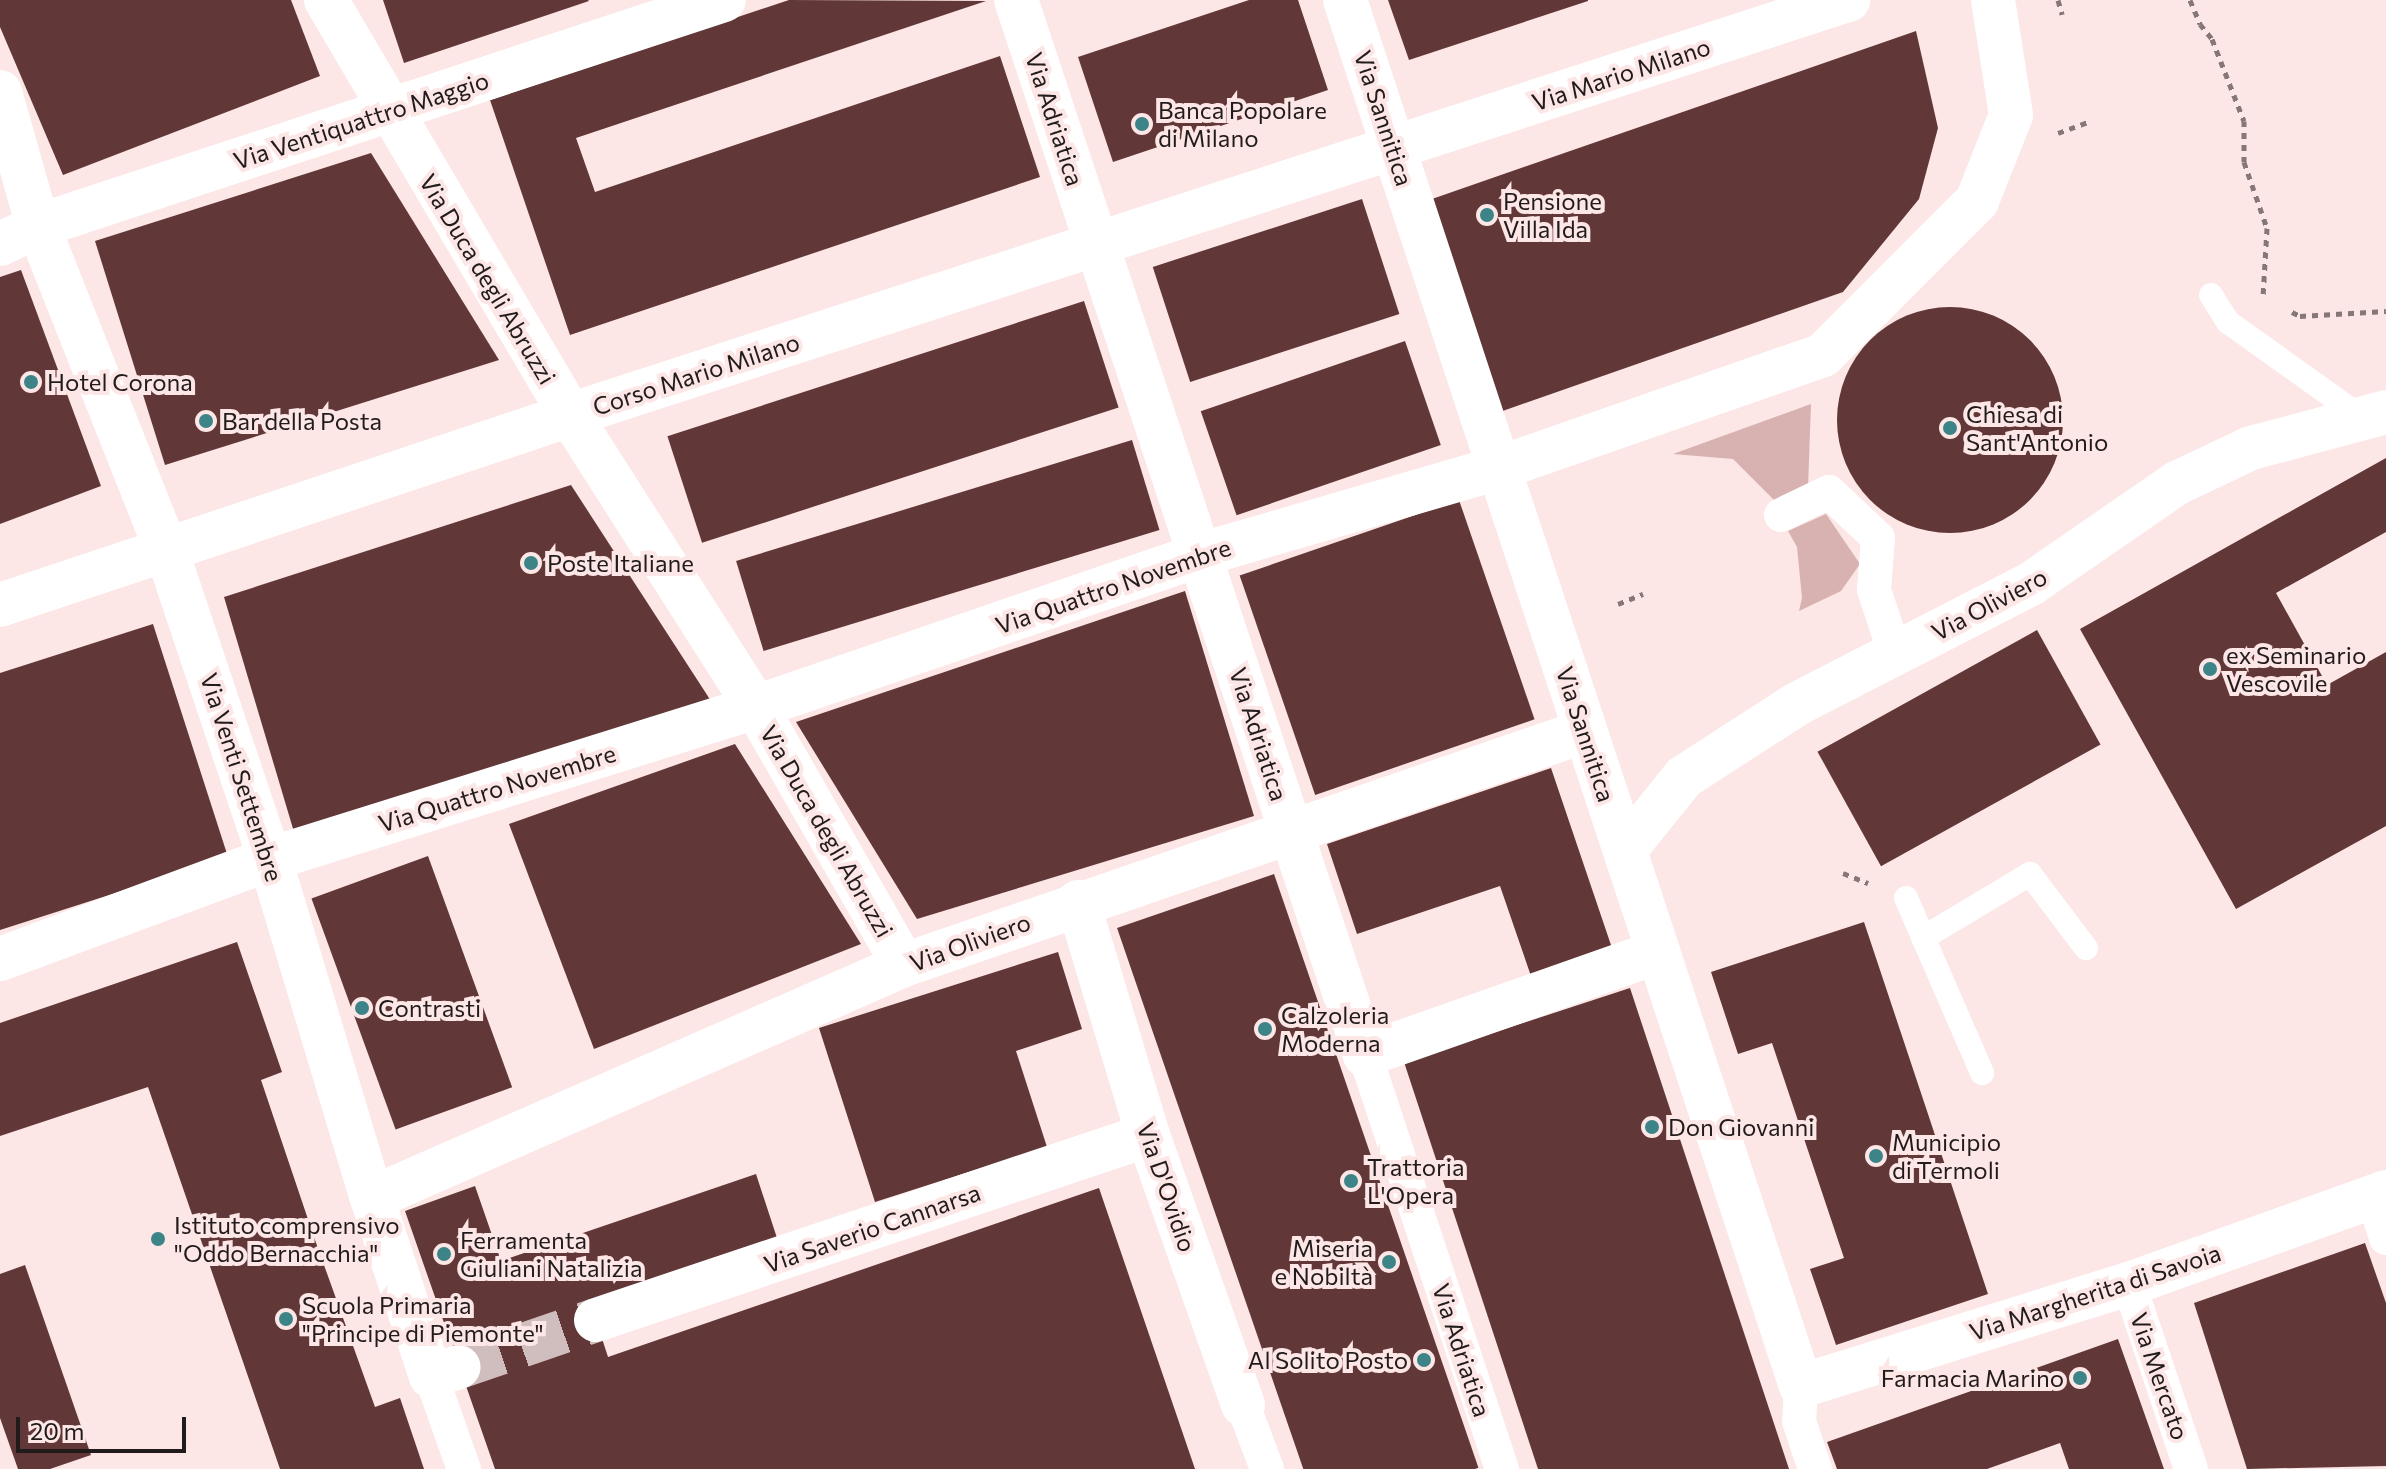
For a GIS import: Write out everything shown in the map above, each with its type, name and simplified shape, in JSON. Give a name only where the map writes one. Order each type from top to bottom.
[{"type":"street","name":"Via Duca degli Abruzzi","points":[[326,0],[388,111],[570,415],[756,707],[904,965]]},
{"type":"street","name":"Via Ventiquattro Maggio","points":[[19,235],[724,0]]},
{"type":"street","name":"Via Adriatica","points":[[1016,0],[1502,1469]]},
{"type":"street","name":"Via Sannitica","points":[[1345,0],[1801,1386],[1799,1421],[1815,1469]]},
{"type":"street","name":"Via Mario Milano","points":[[1394,149],[1848,0]]},
{"type":"street","name":"Via Quattro Novembre","points":[[0,959],[270,859],[756,707],[1199,555],[1499,468],[1823,355],[1977,201],[2011,115],[1993,0]]},
{"type":"street","name":"Via Venti Settembre","points":[[0,92],[19,235],[166,549],[270,859],[372,1198],[445,1371],[464,1469]]},
{"type":"street","name":"Corso Mario Milano","points":[[0,605],[570,415],[1394,149]]},
{"type":"street","name":"Via Oliviero","points":[[1625,850],[1684,777],[1797,704],[2032,583],[2177,483],[2251,448],[2374,414]]},
{"type":"street","points":[[1781,515],[1829,492],[1878,538],[1874,590],[1895,653]]},
{"type":"street","name":"Via Oliviero","points":[[372,1198],[904,965],[1078,902],[1585,731]]},
{"type":"street","name":"Via D'Ovidio","points":[[1078,902],[1148,1135],[1267,1469]]},
{"type":"street","points":[[1365,1055],[1658,952]]},
{"type":"street","name":"Via Saverio Cannarsa","points":[[596,1320],[1148,1135]]},
{"type":"street","points":[[2379,1194],[2386,1238]]},
{"type":"street","name":"Via Margherita di Savoia","points":[[1801,1386],[2129,1284],[2379,1194]]},
{"type":"street","name":"Via Mercato","points":[[2129,1284],[2191,1469]]},
{"type":"lane","points":[[2211,295],[2228,322],[2374,414]]},
{"type":"lane","points":[[1923,938],[2030,874],[2086,948]]},
{"type":"lane","points":[[1906,898],[1982,1073]]},
{"type":"path","points":[[2058,0],[2062,14]]},
{"type":"path","points":[[2190,0],[2200,24],[2212,39],[2244,121],[2244,162],[2267,228],[2263,298],[2275,304]]},
{"type":"path","points":[[2046,137],[2089,122]]},
{"type":"path","points":[[2287,310],[2300,316],[2386,311]]},
{"type":"path","points":[[1618,604],[1643,594]]},
{"type":"shaded area","points":[[1811,404],[1808,487],[1775,501],[1733,459],[1673,454]]},
{"type":"shaded area","points":[[1826,514],[1860,564],[1841,591],[1799,611],[1802,598],[1797,547],[1788,531]]},
{"type":"building","points":[[0,0],[291,0],[320,76],[63,175],[0,27]]},
{"type":"building","points":[[383,0],[588,0],[589,1],[404,63]]},
{"type":"building","points":[[789,0],[986,1],[576,138],[595,192],[1000,56],[1040,177],[570,335],[490,100]]},
{"type":"building","points":[[1249,0],[1298,0],[1328,90],[1113,162],[1078,57]]},
{"type":"building","points":[[1388,0],[1588,0],[1588,1],[1409,60]]},
{"type":"building","points":[[1916,31],[1938,128],[1919,199],[1843,292],[1497,413],[1432,199]]},
{"type":"building","points":[[371,153],[499,360],[165,465],[95,241]]},
{"type":"building","points":[[1362,199],[1399,314],[1190,382],[1153,267]]},
{"type":"building","name":"Hotel Corona","points":[[21,270],[101,486],[0,524],[0,277]]},
{"type":"building","points":[[1084,301],[1119,408],[702,543],[667,436]]},
{"type":"building","name":"Chiesa di Sant'Antonio","points":[[1950,307],[1972,309],[1993,316],[2013,326],[2030,340],[2044,357],[2054,377],[2061,398],[2061,442],[2054,463],[2044,483],[2030,500],[2013,514],[1993,524],[1972,531],[1950,533],[1928,531],[1907,524],[1887,514],[1870,500],[1856,483],[1846,463],[1839,442],[1837,420],[1839,398],[1846,377],[1856,357],[1870,340],[1887,326],[1907,316],[1928,309]]},
{"type":"building","points":[[1405,341],[1441,445],[1237,515],[1201,411]]},
{"type":"building","points":[[1132,440],[1159,530],[764,651],[736,561]]},
{"type":"building","name":"ex Seminario Vescovile","points":[[2386,458],[2386,532],[2276,593],[2327,685],[2386,652],[2386,826],[2236,909],[2080,629]]},
{"type":"building","points":[[571,485],[711,701],[294,832],[224,597]]},
{"type":"building","points":[[1459,500],[1535,719],[1315,795],[1240,576]]},
{"type":"building","points":[[1185,591],[1254,816],[917,919],[796,722]]},
{"type":"building","points":[[153,624],[228,857],[0,930],[0,673]]},
{"type":"building","points":[[2037,630],[2101,745],[1881,866],[1817,752]]},
{"type":"building","points":[[735,744],[861,944],[594,1049],[509,824]]},
{"type":"building","points":[[1551,768],[1613,951],[1532,979],[1500,886],[1357,934],[1327,844]]},
{"type":"building","points":[[428,856],[512,1087],[396,1130],[311,898]]},
{"type":"building","points":[[1274,874],[1478,1468],[1303,1469],[1117,928]]},
{"type":"building","name":"Municipio di Termoli","points":[[1864,922],[1988,1294],[1836,1345],[1810,1269],[1844,1258],[1772,1043],[1738,1054],[1711,972]]},
{"type":"building","points":[[237,942],[282,1072],[261,1080],[315,1240],[375,1407],[400,1398],[424,1469],[280,1469],[148,1087],[0,1136],[0,1023]]},
{"type":"building","points":[[1058,952],[1082,1029],[1016,1051],[1047,1147],[875,1202],[819,1028]]},
{"type":"building","points":[[1630,988],[1789,1469],[1538,1469],[1404,1062]]},
{"type":"building","points":[[756,1174],[777,1238],[596,1320],[608,1357],[1099,1188],[1195,1469],[495,1469],[405,1211],[475,1186],[501,1261]]},
{"type":"building","points":[[2365,1243],[2386,1303],[2386,1466],[2247,1469],[2194,1303]]},
{"type":"building","points":[[25,1265],[91,1455],[50,1469],[18,1469],[0,1418],[0,1274]]},
{"type":"building","points":[[2118,1339],[2164,1469],[2069,1469],[2060,1443],[1987,1469],[1837,1469],[1827,1442]]},
{"type":"tunnel","points":[[459,1367],[596,1320]]},
{"type":"place","name":"Banca Popolare di Milano","points":[[1142,124]]},
{"type":"place","name":"Pensione Villa Ida","points":[[1487,215]]},
{"type":"place","name":"Hotel Corona","points":[[31,382]]},
{"type":"place","name":"Bar della Posta","points":[[206,421]]},
{"type":"place","name":"Chiesa di Sant'Antonio","points":[[1950,428]]},
{"type":"place","name":"Poste Italiane","points":[[531,563]]},
{"type":"place","name":"ex Seminario Vescovile","points":[[2210,669]]},
{"type":"place","name":"Contrasti","points":[[362,1008]]},
{"type":"place","name":"Calzoleria Moderna","points":[[1265,1029]]},
{"type":"place","name":"Don Giovanni","points":[[1652,1127]]},
{"type":"place","name":"Municipio di Termoli","points":[[1876,1156]]},
{"type":"place","name":"Trattoria L'Opera","points":[[1351,1181]]},
{"type":"place","name":"Istituto comprensivo \"Oddo Bernacchia\"","points":[[158,1239]]},
{"type":"place","name":"Ferramenta Giuliani Natalizia","points":[[444,1254]]},
{"type":"place","name":"Miseria e Nobiltà","points":[[1389,1262]]},
{"type":"place","name":"Scuola Primaria \"Principe di Piemonte\"","points":[[286,1319]]},
{"type":"place","name":"Al Solito Posto","points":[[1424,1360]]},
{"type":"place","name":"Farmacia Marino","points":[[2080,1378]]}]
